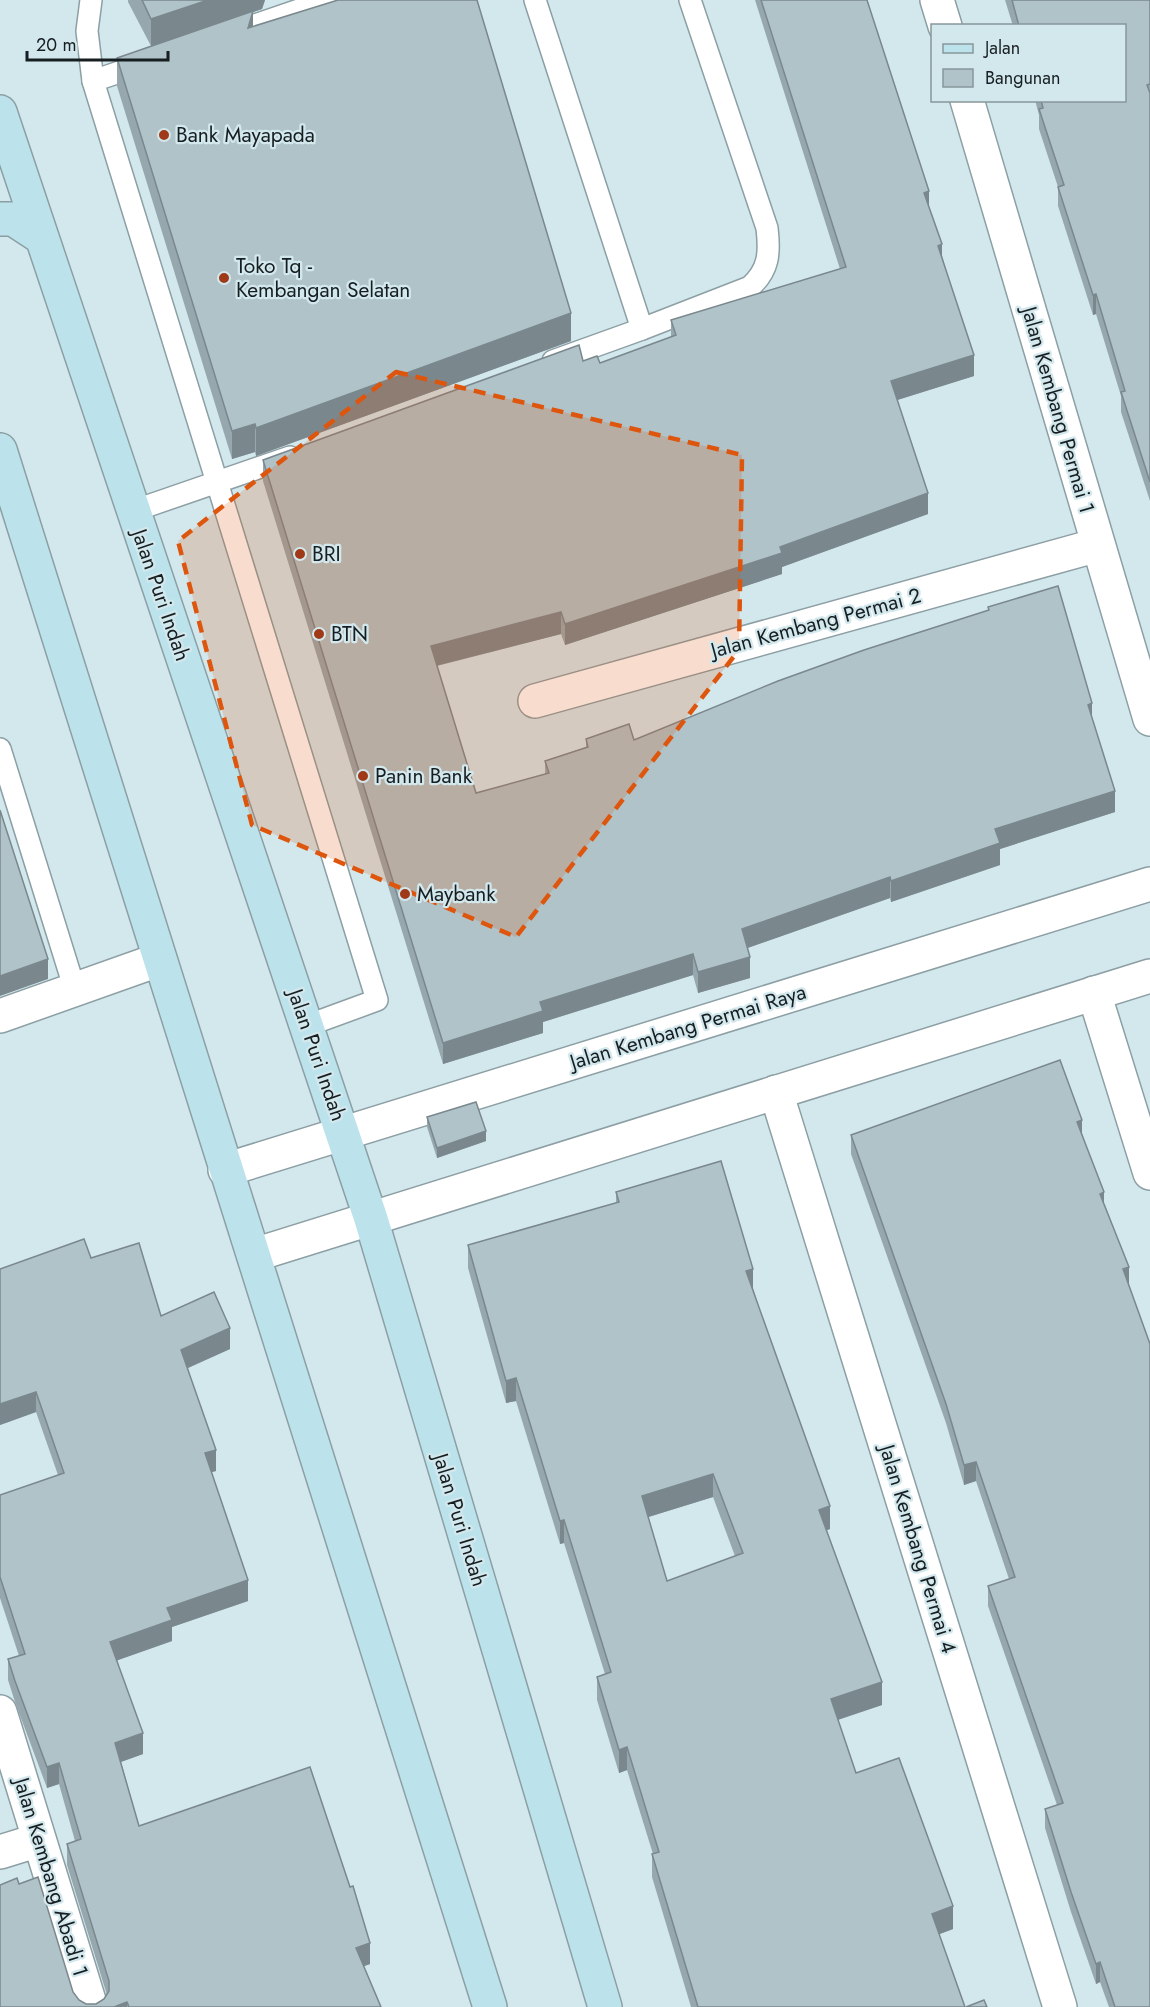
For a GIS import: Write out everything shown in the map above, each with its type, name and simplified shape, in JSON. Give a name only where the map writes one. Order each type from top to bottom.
[{"type":"main road","name":"Jalan Puri Indah","points":[[0,112],[39,236],[371,1219],[605,2007]]},
{"type":"main road","points":[[0,219],[13,219],[39,236]]},
{"type":"main road","points":[[0,450],[158,960],[254,1255],[490,2007]]},
{"type":"street","points":[[938,0],[944,24]]},
{"type":"street","name":"Jalan Kembang Permai 1","points":[[968,102],[1150,718]]},
{"type":"street","name":"Jalan Kembang Permai 2","points":[[535,701],[1098,545]]},
{"type":"street","name":"Jalan Kembang Permai Raya","points":[[225,1170],[1150,884]]},
{"type":"street","points":[[0,1016],[158,960]]},
{"type":"street","points":[[254,1255],[1150,976]]},
{"type":"street","points":[[1094,993],[1150,1173]]},
{"type":"street","name":"Jalan Kembang Permai 4","points":[[776,1092],[1060,2007]]},
{"type":"street","name":"Jalan Kembang Abadi 1","points":[[0,1712],[91,2007]]},
{"type":"street","points":[[0,1852],[39,1840]]},
{"type":"lane","points":[[91,0],[87,31],[93,81],[377,1000],[306,1026]]},
{"type":"lane","points":[[205,42],[328,0]]},
{"type":"lane","points":[[535,0],[642,329]]},
{"type":"lane","points":[[530,370],[750,287],[760,278],[767,265],[767,228],[690,0]]},
{"type":"lane","points":[[93,81],[160,58]]},
{"type":"lane","points":[[133,511],[306,452]]},
{"type":"lane","points":[[0,749],[75,990]]},
{"type":"highlighted area","points":[[396,372],[742,455],[739,650],[516,937],[252,825],[178,541]]},
{"type":"building","points":[[142,0],[208,0],[151,19]]},
{"type":"building","points":[[338,0],[477,0],[571,313],[256,428],[255,424],[232,431],[117,58],[253,11],[248,28]]},
{"type":"building","points":[[761,0],[867,0],[929,191],[924,193],[942,244],[938,246],[974,355],[891,381],[928,493],[780,547],[782,553],[565,624],[561,612],[431,646],[476,793],[549,773],[545,761],[588,747],[586,739],[629,724],[634,740],[778,681],[864,650],[989,610],[988,607],[1058,586],[1092,703],[1088,705],[1115,791],[995,829],[1000,843],[891,881],[890,877],[742,929],[750,957],[698,972],[693,954],[540,1002],[543,1011],[443,1043],[263,460],[579,345],[583,361],[597,356],[600,363],[676,335],[671,320],[846,267]]},
{"type":"building","points":[[1012,0],[1150,0],[1150,84],[1147,85],[1150,93],[1150,482],[1121,392],[1125,391],[1096,294],[1093,295],[1058,187],[1064,185],[1039,109],[1043,108],[1042,102],[1126,102],[1126,24],[1018,24]]},
{"type":"building","points":[[0,810],[48,959],[0,976]]},
{"type":"building","points":[[1060,1060],[1082,1120],[1077,1122],[1104,1192],[1100,1194],[1129,1267],[1123,1269],[1150,1344],[1150,2007],[1115,2007],[1100,1962],[1096,1964],[1071,1892],[1045,1809],[1063,1803],[988,1586],[1015,1577],[976,1462],[964,1465],[946,1404],[851,1135]]},
{"type":"building","points":[[476,1102],[486,1131],[437,1148],[427,1117]]},
{"type":"building","points":[[721,1161],[753,1269],[746,1271],[830,1506],[819,1510],[882,1682],[831,1699],[856,1773],[899,1758],[953,1906],[932,1914],[965,2007],[698,2007],[652,1854],[659,1852],[627,1747],[619,1750],[597,1677],[611,1672],[564,1520],[560,1521],[516,1378],[506,1381],[468,1245],[619,1202],[616,1192]],"holes":[[[713,1474],[743,1553],[667,1581],[642,1496]]]},
{"type":"building","points":[[84,1239],[91,1258],[139,1243],[161,1316],[214,1292],[230,1328],[181,1350],[216,1450],[205,1453],[248,1580],[167,1608],[172,1620],[110,1642],[143,1733],[115,1743],[139,1826],[310,1767],[350,1887],[353,1886],[370,1943],[356,1948],[381,2007],[129,2007],[127,2002],[114,2007],[0,2007],[0,1885],[17,1878],[19,1884],[38,1877],[73,1992],[79,2000],[86,2004],[96,2004],[104,1999],[109,1991],[109,1981],[67,1844],[81,1839],[59,1763],[47,1767],[8,1659],[25,1654],[0,1577],[0,1495],[64,1473],[36,1392],[0,1404],[0,1269]]},
{"type":"building","points":[[984,2000],[987,2007],[966,2007]]},
{"type":"place","name":"Bank Mayapada","points":[[164,135]]},
{"type":"place","name":"Toko Tq - Kembangan Selatan","points":[[224,278]]},
{"type":"place","name":"BRI","points":[[300,554]]},
{"type":"place","name":"BTN","points":[[319,634]]},
{"type":"place","name":"Panin Bank","points":[[363,776]]},
{"type":"place","name":"Maybank","points":[[405,894]]}]
